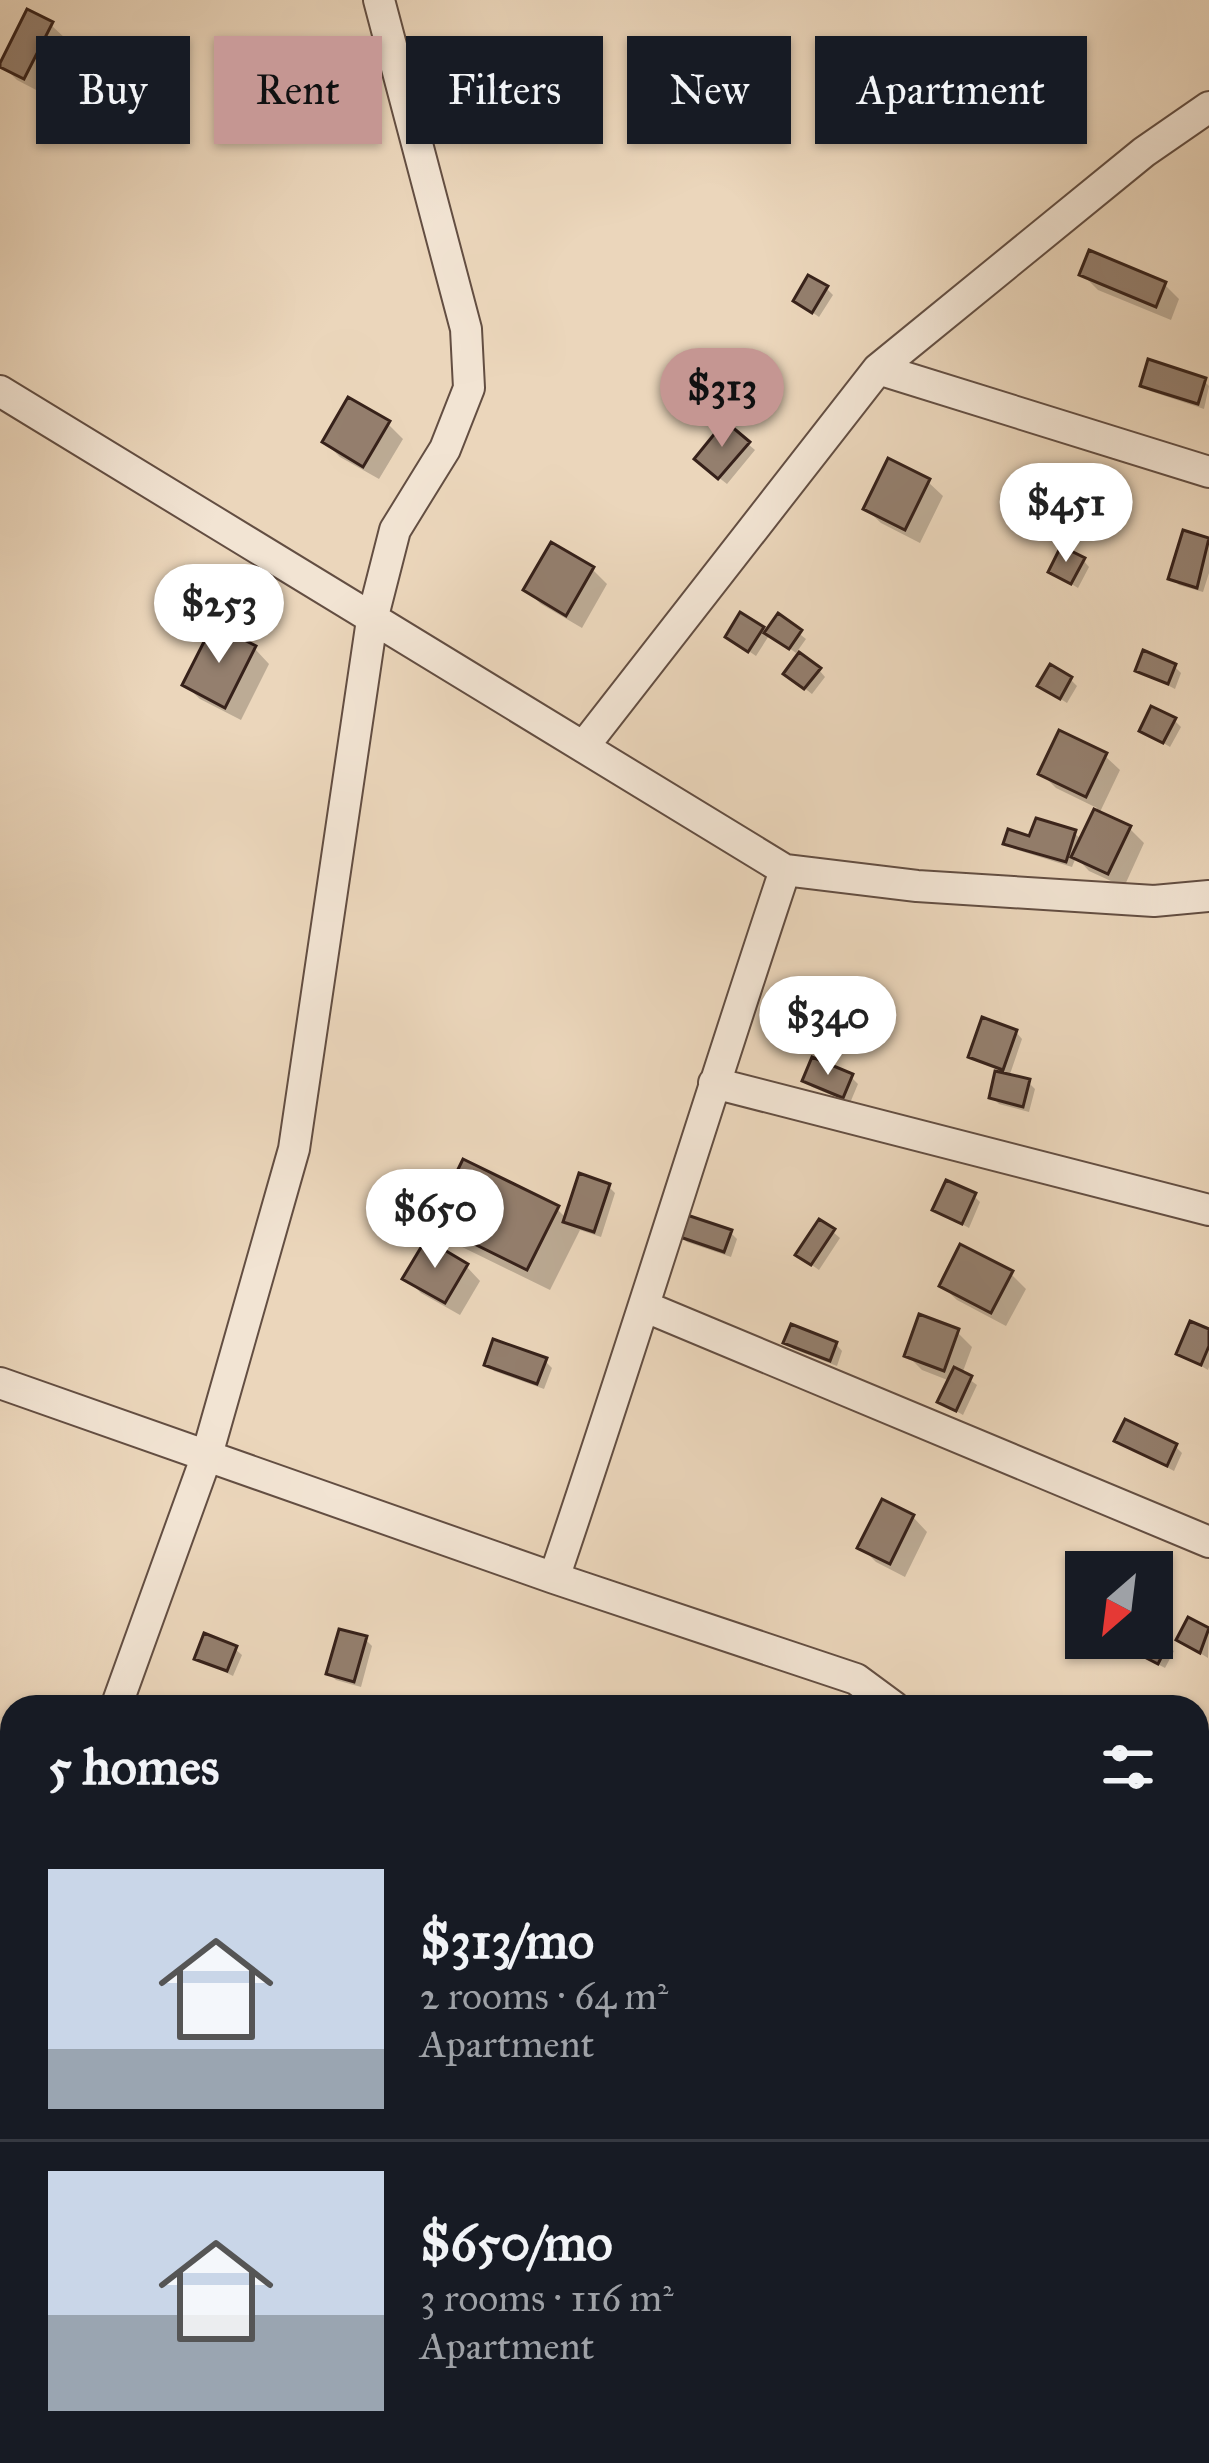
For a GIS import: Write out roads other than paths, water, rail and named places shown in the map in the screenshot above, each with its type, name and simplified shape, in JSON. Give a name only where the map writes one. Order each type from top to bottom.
[{"type":"street","points":[[120,1695],[207,1455],[294,1150],[372,620],[395,530],[445,449],[469,388],[466,329],[379,0]]},
{"type":"street","points":[[584,746],[878,369],[1144,152],[1209,106]]},
{"type":"street","points":[[878,369],[1209,472]]},
{"type":"street","points":[[0,391],[784,870],[917,886],[1154,901],[1209,896]]},
{"type":"street","points":[[554,1578],[646,1307],[784,870]]},
{"type":"street","points":[[714,1083],[1209,1210]]},
{"type":"street","points":[[646,1307],[1209,1542]]},
{"type":"street","points":[[0,1383],[856,1679],[878,1695]]}]
